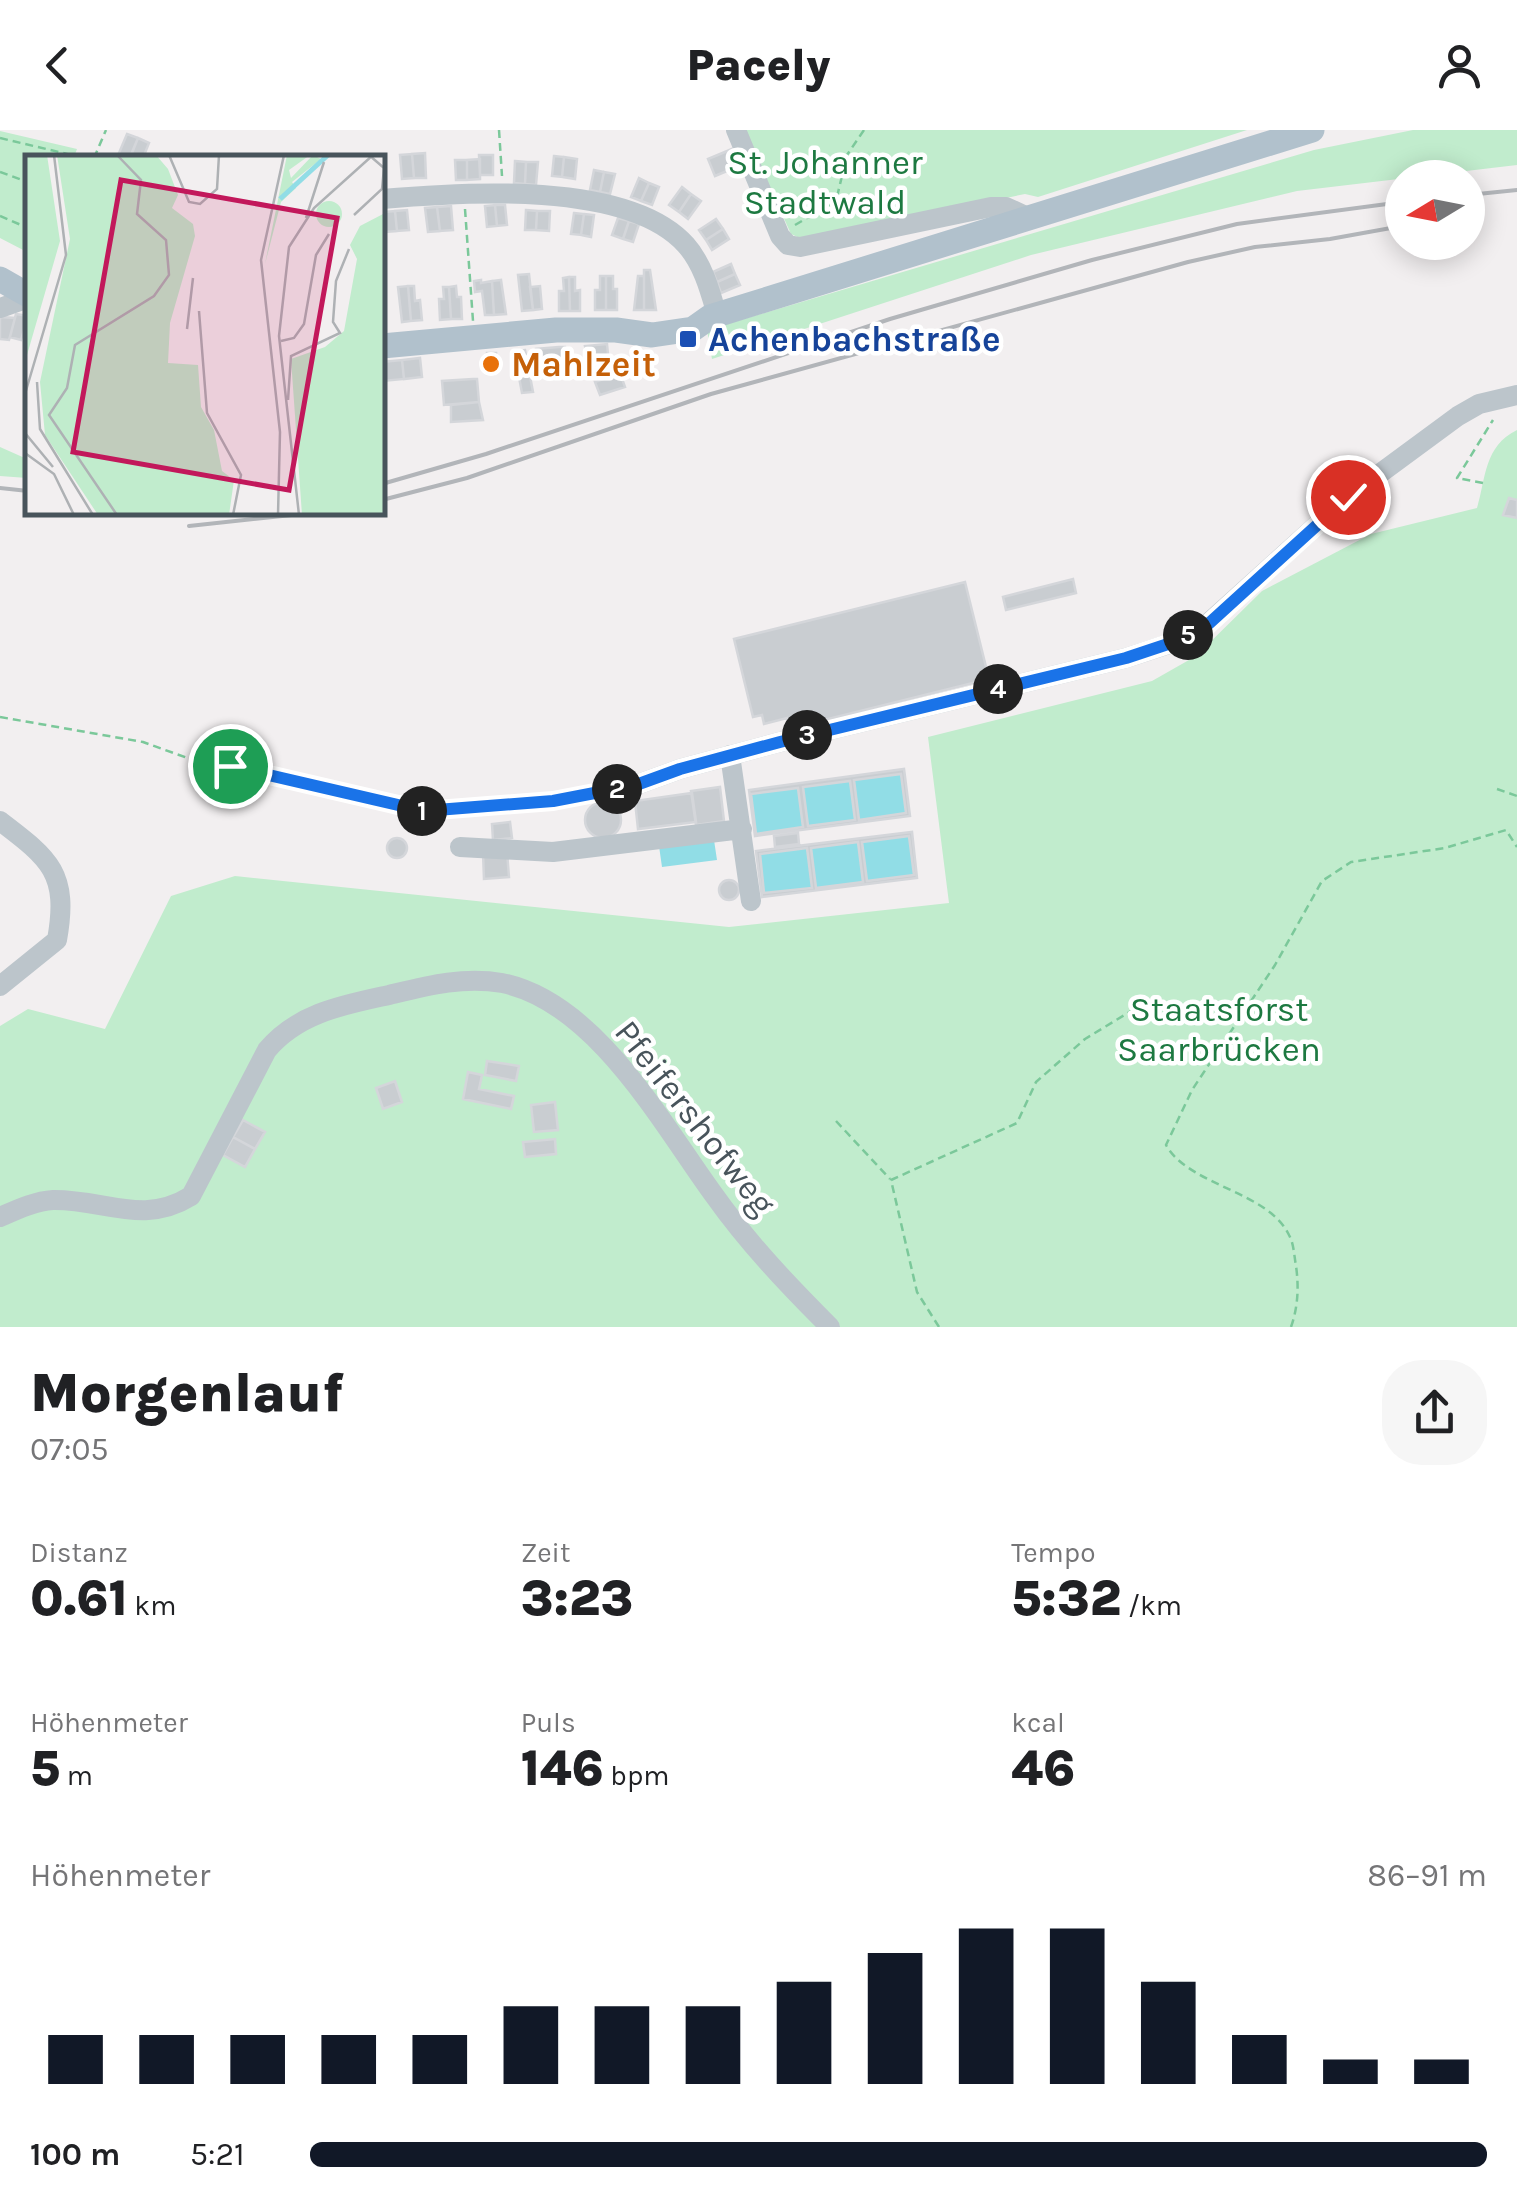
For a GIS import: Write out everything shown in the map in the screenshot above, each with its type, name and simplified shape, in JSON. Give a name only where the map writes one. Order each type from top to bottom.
[{"type":"main road","points":[[385,346],[556,330],[616,330],[690,316],[714,316],[1312,130]]},
{"type":"main road","points":[[0,279],[25,295]]},
{"type":"street","points":[[736,130],[780,236],[788,245],[800,247],[858,237],[991,207],[1006,207],[1030,218]]},
{"type":"street","points":[[385,200],[492,192],[605,204],[636,213],[656,222],[688,246],[700,266],[714,316]]},
{"type":"street","points":[[0,308],[25,298]]},
{"type":"street","points":[[636,785],[730,756],[1126,658],[1174,642],[1204,628],[1348,497],[1458,416],[1479,404],[1510,396]]},
{"type":"street","points":[[730,756],[751,901]]},
{"type":"street","points":[[0,821],[37,849],[59,880],[62,913],[57,940],[0,986]]},
{"type":"street","points":[[511,855],[742,829]]},
{"type":"street","points":[[460,847],[553,852]]},
{"type":"street","name":"Pfeifershofweg","points":[[0,1217],[48,1200],[140,1211],[172,1208],[191,1196],[266,1050],[282,1032],[332,1009],[435,984],[467,980],[504,984],[538,996],[599,1043],[664,1119],[762,1259],[830,1327]]},
{"type":"path","points":[[95,155],[106,130]]},
{"type":"path","points":[[499,130],[502,166]]},
{"type":"path","points":[[788,245],[786,230],[836,200],[847,155],[864,130]]},
{"type":"path","points":[[0,138],[71,155]]},
{"type":"path","points":[[0,172],[25,181]]},
{"type":"path","points":[[0,216],[25,227]]},
{"type":"path","points":[[465,216],[472,319]]},
{"type":"path","points":[[1482,483],[1458,478],[1510,396]]},
{"type":"path","points":[[0,717],[143,742],[193,760],[424,811],[580,798],[636,785]]},
{"type":"path","points":[[1497,788],[1517,796]]},
{"type":"path","points":[[1291,1327],[1298,1308],[1292,1239],[1282,1222],[1236,1192],[1174,1160],[1166,1145],[1185,1104],[1274,965],[1322,881],[1351,862],[1445,848],[1506,830],[1517,847]]},
{"type":"path","points":[[890,1180],[1017,1123],[1036,1082],[1086,1039],[1136,1008],[1176,1011]]},
{"type":"path","points":[[836,1121],[890,1180],[917,1292],[939,1327]]},
{"type":"green space","name":"St. Johanner Stadtwald","points":[[744,130],[1247,130],[1038,197],[1025,194],[804,240],[791,234]]},
{"type":"green space","points":[[1413,130],[1517,130],[1517,165],[1485,169],[1485,160],[1385,160],[1385,181],[1297,191],[1031,255],[712,359],[707,330],[1314,150]]},
{"type":"green space","points":[[0,131],[77,149],[75,155],[25,155],[25,251],[0,238]]},
{"type":"green space","name":"Staatsforst Saarbrücken","points":[[1517,430],[1517,1327],[0,1327],[0,1026],[28,1009],[105,1029],[171,896],[235,876],[729,927],[949,903],[928,737],[1152,681],[1196,656],[1262,591],[1371,534],[1477,508],[1492,454]]},
{"type":"green space","points":[[0,447],[25,458],[25,478],[0,476]]},
{"type":"water","points":[[901,774],[906,813],[859,820],[854,780]]},
{"type":"water","points":[[850,781],[855,820],[808,826],[803,787]]},
{"type":"water","points":[[798,788],[803,827],[756,834],[751,794]]},
{"type":"water","points":[[909,836],[914,875],[867,881],[862,842]]},
{"type":"water","points":[[714,840],[717,860],[662,867],[659,846]]},
{"type":"water","points":[[858,842],[863,882],[816,888],[811,848]]},
{"type":"water","points":[[807,848],[812,888],[764,893],[760,854]]},
{"type":"building","points":[[127,134],[138,138],[131,155],[119,153]]},
{"type":"building","points":[[138,138],[149,143],[144,155],[131,155]]},
{"type":"building","points":[[732,149],[739,166],[715,176],[708,159]]},
{"type":"building","points":[[425,153],[426,178],[414,178],[412,154]]},
{"type":"building","points":[[412,154],[414,178],[402,179],[400,155]]},
{"type":"building","points":[[479,155],[493,155],[493,175],[480,175]]},
{"type":"building","points":[[554,156],[564,157],[562,177],[552,176]]},
{"type":"building","points":[[564,157],[577,159],[575,179],[562,177]]},
{"type":"building","points":[[480,159],[480,179],[467,180],[467,160]]},
{"type":"building","points":[[455,160],[467,160],[467,180],[456,180]]},
{"type":"building","points":[[515,161],[526,162],[525,184],[514,183]]},
{"type":"building","points":[[526,162],[538,162],[536,185],[525,184]]},
{"type":"building","points":[[594,170],[604,172],[600,192],[590,190]]},
{"type":"building","points":[[604,172],[615,174],[610,194],[600,192]]},
{"type":"building","points":[[639,178],[649,183],[641,201],[631,197]]},
{"type":"building","points":[[649,183],[659,187],[652,205],[641,201]]},
{"type":"building","points":[[682,187],[691,194],[679,212],[669,205]]},
{"type":"building","points":[[691,194],[701,201],[688,219],[679,212]]},
{"type":"building","points":[[495,205],[497,226],[487,227],[485,206]]},
{"type":"building","points":[[495,205],[505,205],[507,225],[497,226]]},
{"type":"building","points":[[451,206],[453,230],[440,231],[437,207]]},
{"type":"building","points":[[437,207],[440,231],[428,232],[425,208]]},
{"type":"building","points":[[407,210],[409,230],[397,231],[395,211]]},
{"type":"building","points":[[526,210],[537,211],[536,230],[525,230]]},
{"type":"building","points":[[395,211],[397,231],[385,232],[385,212]]},
{"type":"building","points":[[537,211],[550,211],[549,231],[536,230]]},
{"type":"building","points":[[574,213],[584,214],[581,235],[571,234]]},
{"type":"building","points":[[584,214],[594,215],[591,237],[581,235]]},
{"type":"building","points":[[618,218],[629,221],[623,239],[612,235]]},
{"type":"building","points":[[716,219],[723,229],[706,240],[699,230]]},
{"type":"building","points":[[629,221],[639,224],[633,242],[623,239]]},
{"type":"building","points":[[723,229],[729,239],[712,250],[706,240]]},
{"type":"building","points":[[731,264],[735,274],[717,282],[713,272]]},
{"type":"building","points":[[644,270],[650,270],[656,310],[644,310]]},
{"type":"building","points":[[529,274],[533,310],[522,311],[518,275]]},
{"type":"building","points":[[735,274],[740,285],[721,293],[717,282]]},
{"type":"building","points":[[600,276],[606,276],[606,310],[595,310]]},
{"type":"building","points":[[606,276],[613,276],[617,310],[606,310]]},
{"type":"building","points":[[638,276],[644,276],[644,310],[634,310]]},
{"type":"building","points":[[569,277],[575,277],[575,291],[580,290],[580,311],[570,311]]},
{"type":"building","points":[[569,277],[570,311],[559,311],[559,291],[564,291],[563,278]]},
{"type":"building","points":[[501,280],[506,314],[494,315],[492,281]]},
{"type":"building","points":[[474,281],[492,281],[494,315],[485,315],[482,291],[475,292]]},
{"type":"building","points":[[408,286],[414,286],[415,301],[420,300],[422,320],[411,321]]},
{"type":"building","points":[[408,286],[411,321],[402,322],[398,287]]},
{"type":"building","points":[[456,286],[462,319],[451,319],[449,287]]},
{"type":"building","points":[[540,286],[542,309],[533,310],[530,287]]},
{"type":"building","points":[[443,287],[449,287],[451,319],[440,320],[439,299],[444,299]]},
{"type":"building","points":[[16,314],[25,316],[21,340],[10,337]]},
{"type":"building","points":[[0,317],[15,318],[9,340],[0,339]]},
{"type":"building","points":[[607,344],[609,365],[590,366],[585,346]]},
{"type":"building","points":[[565,347],[567,367],[538,369],[536,349]]},
{"type":"building","points":[[525,350],[533,392],[522,393],[514,351]]},
{"type":"building","name":"Mahlzeit","points":[[487,353],[496,353],[494,374],[487,374]]},
{"type":"building","points":[[420,358],[422,377],[404,379],[402,360]]},
{"type":"building","points":[[402,360],[404,379],[385,381],[385,362]]},
{"type":"building","points":[[620,373],[625,387],[600,395],[595,382]]},
{"type":"building","points":[[477,379],[479,402],[444,405],[442,381]]},
{"type":"building","points":[[479,402],[483,420],[451,422],[451,405]]},
{"type":"building","points":[[1509,498],[1517,500],[1517,518],[1503,515]]},
{"type":"building","points":[[1073,579],[1076,593],[1006,610],[1003,597]]},
{"type":"building","points":[[965,582],[989,679],[796,727],[789,726],[787,718],[764,724],[762,715],[753,717],[734,639]]},
{"type":"building","points":[[904,769],[910,816],[755,836],[749,790]],"holes":[[[901,774],[906,813],[859,820],[854,780]],[[850,781],[855,820],[808,826],[803,787]],[[798,788],[803,827],[756,834],[751,794]]]},
{"type":"building","points":[[720,787],[724,821],[696,825],[691,791]]},
{"type":"building","points":[[692,793],[696,822],[638,829],[635,801]]},
{"type":"building","points":[[603,802],[616,807],[621,820],[616,833],[603,838],[590,833],[585,820],[590,807]]},
{"type":"building","points":[[510,822],[512,838],[493,840],[492,824]]},
{"type":"building","points":[[912,832],[917,878],[762,897],[756,851]],"holes":[[[909,836],[914,875],[867,881],[862,842]],[[858,842],[863,882],[816,888],[811,848]],[[807,848],[812,888],[764,893],[760,854]]]},
{"type":"building","points":[[798,833],[799,844],[775,847],[774,836]]},
{"type":"building","points":[[397,838],[407,848],[397,858],[387,848]]},
{"type":"building","points":[[507,852],[509,877],[484,879],[483,853]]},
{"type":"building","points":[[729,880],[739,890],[729,900],[719,890]]},
{"type":"building","points":[[487,1061],[519,1066],[516,1081],[485,1075]]},
{"type":"building","points":[[468,1072],[482,1075],[479,1089],[514,1096],[511,1109],[463,1099]]},
{"type":"building","points":[[395,1081],[402,1102],[383,1109],[376,1088]]},
{"type":"building","points":[[555,1102],[558,1130],[534,1132],[531,1105]]},
{"type":"building","points":[[243,1120],[265,1132],[255,1149],[233,1137]]},
{"type":"building","points":[[233,1137],[255,1149],[245,1167],[223,1155]]},
{"type":"building","points":[[555,1139],[556,1154],[525,1157],[523,1142]]},
{"type":"railway","points":[[1485,193],[1517,190]]},
{"type":"railway","points":[[385,483],[486,454],[890,319],[1092,260],[1237,224],[1385,204]]},
{"type":"railway","points":[[385,499],[467,478],[711,394],[1188,262],[1255,247],[1385,229]]},
{"type":"railway","points":[[0,488],[25,491]]},
{"type":"railway","points":[[189,526],[292,515]]},
{"type":"place","name":"Achenbachstraße","points":[[688,339]]},
{"type":"place","name":"Mahlzeit","points":[[491,364]]},
{"type":"route","points":[[230,766],[424,811],[444,812],[580,798],[636,785],[780,742],[1126,658],[1174,642],[1204,628],[1348,497]]}]
